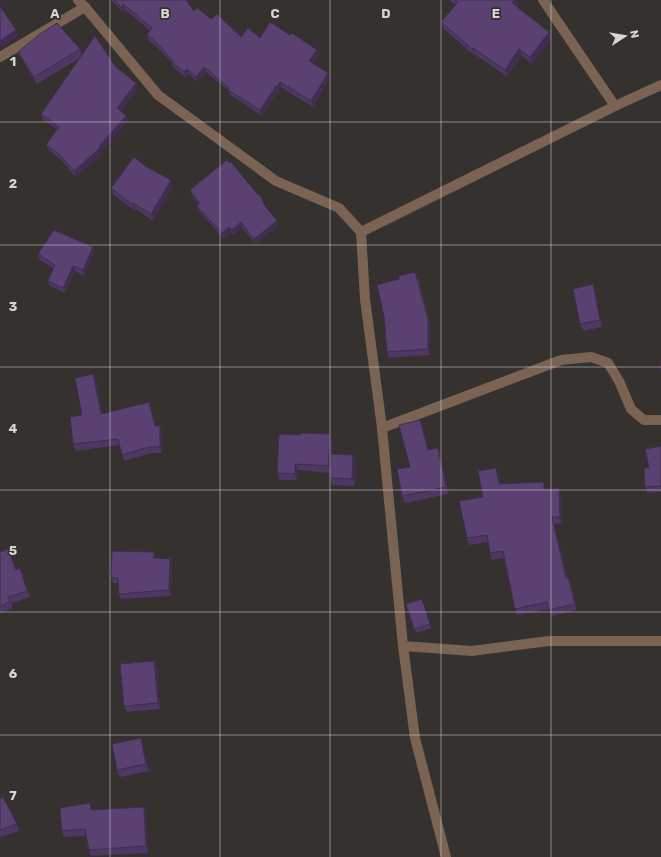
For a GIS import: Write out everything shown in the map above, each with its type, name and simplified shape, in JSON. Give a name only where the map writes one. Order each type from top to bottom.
[{"type":"street","points":[[544,0],[615,106]]},
{"type":"street","points":[[0,57],[82,3],[158,96],[276,181],[339,208],[361,232],[364,299],[382,428],[403,646],[415,738],[446,857]]},
{"type":"street","points":[[361,232],[615,106],[661,85]]},
{"type":"street","points":[[382,428],[561,360],[591,357],[608,363],[619,381],[632,410],[644,420],[661,420]]},
{"type":"street","points":[[403,646],[472,651],[548,641],[661,641]]},
{"type":"building","points":[[114,0],[186,0],[194,11],[197,8],[211,19],[217,14],[241,37],[248,28],[260,38],[270,22],[290,35],[292,33],[317,50],[309,61],[328,73],[311,101],[280,82],[260,110],[228,90],[229,88],[204,67],[196,77],[187,69],[184,72],[172,62],[173,61],[155,41],[147,35],[152,28],[123,4],[121,7]]},
{"type":"building","points":[[455,0],[515,0],[512,3],[549,32],[530,57],[519,49],[505,70],[473,48],[472,49],[441,22],[458,2]]},
{"type":"building","points":[[0,6],[16,30],[0,41]]},
{"type":"building","points":[[57,23],[80,49],[34,77],[18,52],[40,34]]},
{"type":"building","points":[[95,36],[116,67],[136,83],[117,108],[126,116],[99,146],[100,148],[74,171],[58,153],[46,145],[59,127],[41,114]]},
{"type":"building","points":[[134,157],[145,166],[171,180],[151,214],[133,203],[132,204],[111,188]]},
{"type":"building","points":[[227,160],[230,163],[231,162],[258,195],[260,195],[265,206],[277,221],[254,239],[241,222],[232,230],[229,227],[222,233],[197,206],[200,203],[190,190]]},
{"type":"building","points":[[54,230],[93,247],[83,270],[73,266],[63,288],[48,281],[55,265],[38,254]]},
{"type":"building","points":[[415,272],[428,319],[428,349],[387,352],[384,316],[377,285],[399,279],[399,276]]},
{"type":"building","points":[[593,284],[600,320],[580,324],[573,289]]},
{"type":"building","points":[[93,374],[101,414],[149,402],[155,426],[160,426],[160,447],[149,447],[122,455],[118,439],[73,444],[70,417],[82,415],[75,378]]},
{"type":"building","points":[[420,420],[428,450],[438,448],[446,487],[402,496],[397,469],[410,467],[399,425]]},
{"type":"building","points":[[301,433],[330,434],[328,466],[295,464],[295,474],[277,473],[279,434],[300,435]]},
{"type":"building","points":[[661,446],[661,486],[645,487],[644,468],[649,468],[645,449]]},
{"type":"building","points":[[331,454],[353,455],[352,479],[330,478]]},
{"type":"building","points":[[496,468],[499,484],[544,482],[544,489],[559,488],[560,517],[552,517],[566,578],[568,577],[575,604],[549,610],[547,602],[515,609],[503,551],[490,553],[487,535],[467,538],[459,501],[483,497],[478,471]]},
{"type":"building","points":[[8,549],[16,570],[20,568],[27,591],[8,597],[10,601],[0,607],[0,552]]},
{"type":"building","points":[[112,551],[154,552],[154,558],[170,559],[169,590],[119,594],[118,578],[111,578]]},
{"type":"building","points":[[422,599],[430,624],[414,629],[406,604]]},
{"type":"building","points":[[154,661],[158,703],[124,706],[120,664]]},
{"type":"building","points":[[141,738],[146,764],[117,770],[112,744]]},
{"type":"building","points":[[3,797],[17,824],[0,830],[0,799]]},
{"type":"building","points":[[90,803],[91,810],[144,807],[146,846],[89,850],[85,829],[62,831],[60,808]]}]
